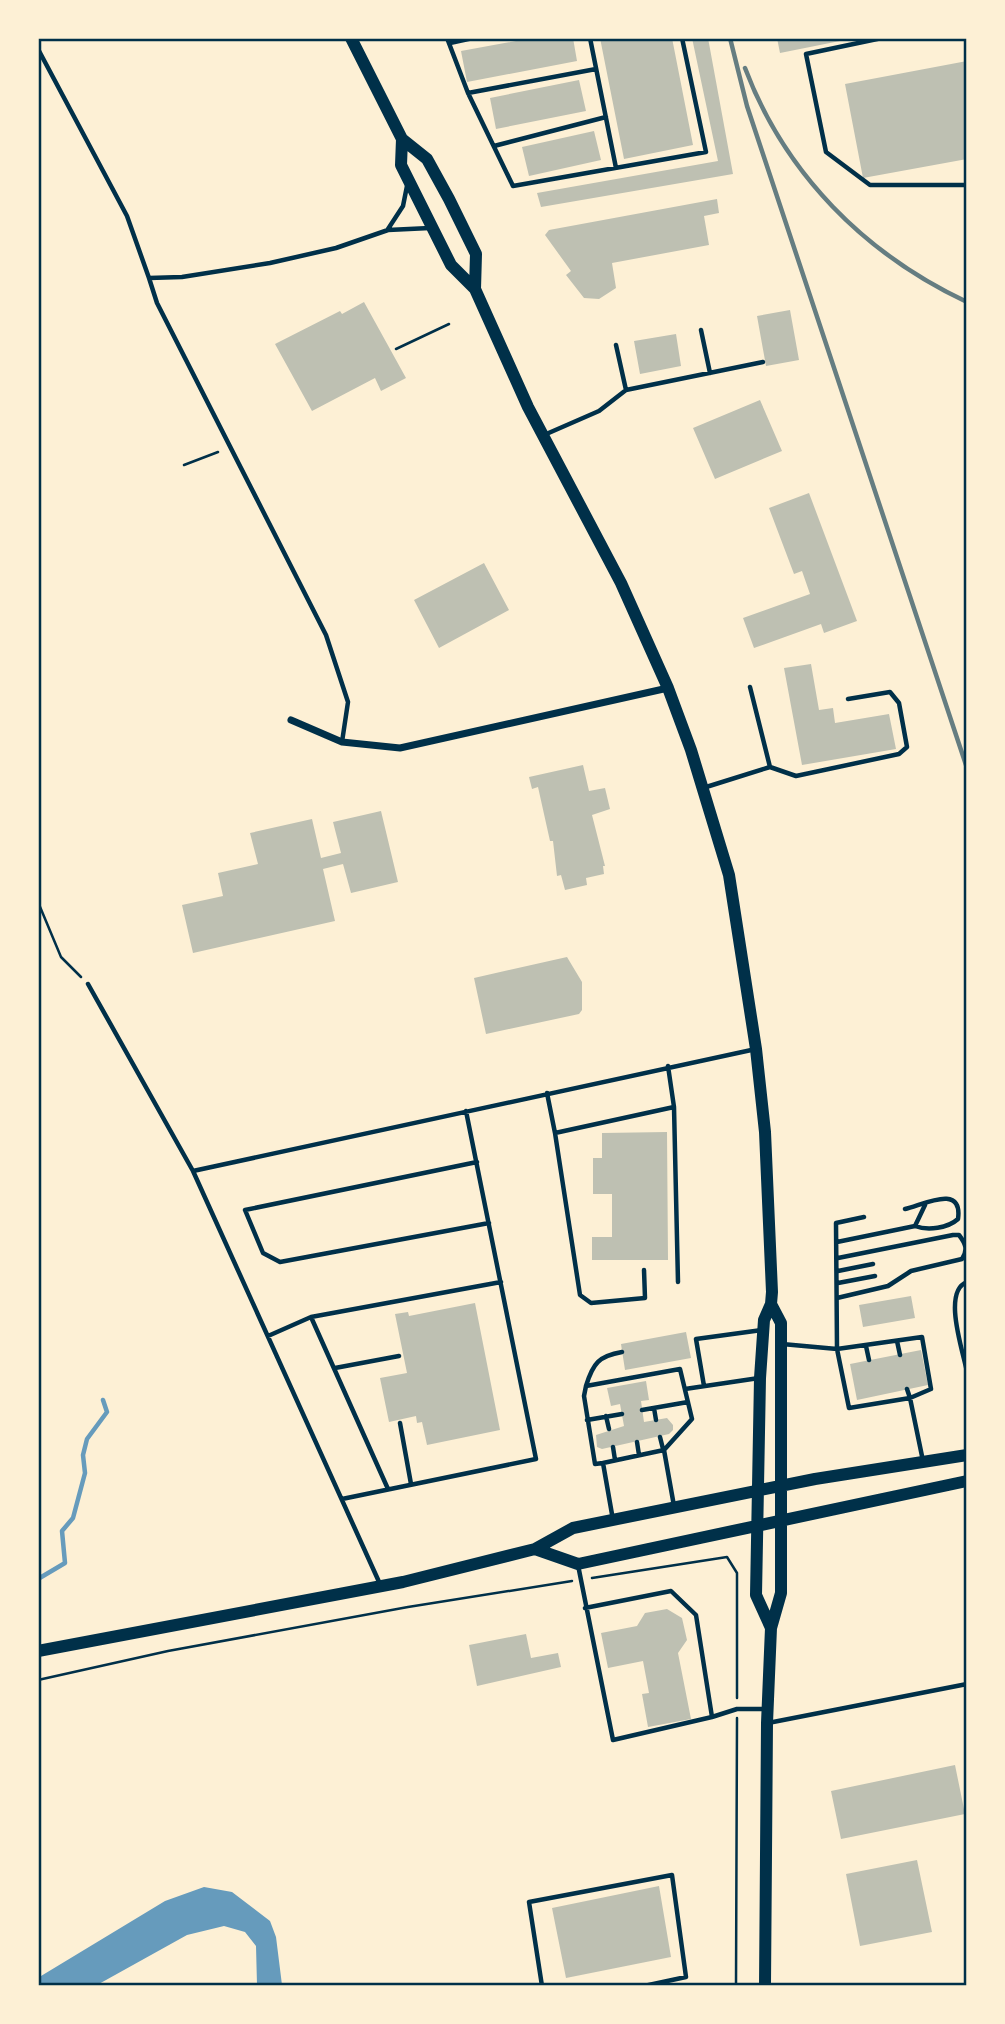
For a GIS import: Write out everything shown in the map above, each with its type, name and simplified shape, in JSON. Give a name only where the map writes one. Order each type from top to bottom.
[{"type":"main road","points":[[351,38],[402,139],[427,159],[476,254],[475,289]]},
{"type":"main road","points":[[402,139],[401,165],[451,265],[475,289],[543,435],[621,583],[668,688],[703,788],[729,875],[757,1049],[765,1132],[771,1304],[763,1329],[760,1378],[756,1595],[771,1628]]},
{"type":"main road","points":[[765,1986],[767,1723],[771,1628],[781,1593],[784,1486],[781,1323],[771,1304]]},
{"type":"main road","points":[[38,1651],[382,1587],[535,1549],[573,1528],[784,1486],[967,1455]]},
{"type":"main road","points":[[535,1549],[578,1564],[967,1481]]},
{"type":"street","points":[[291,720],[342,742],[400,748],[668,688]]},
{"type":"lane","points":[[473,38],[448,41],[468,93],[513,186],[706,152],[682,38]]},
{"type":"lane","points":[[590,38],[617,168]]},
{"type":"lane","points":[[882,38],[806,54],[826,152],[870,185],[967,185]]},
{"type":"lane","points":[[38,48],[127,216],[157,303],[326,635],[348,702],[342,742]]},
{"type":"lane","points":[[468,93],[596,69]]},
{"type":"lane","points":[[494,146],[606,117]]},
{"type":"lane","points":[[388,230],[403,206],[409,178]]},
{"type":"lane","points":[[149,278],[182,277],[270,263],[336,248],[388,230],[434,228]]},
{"type":"lane","points":[[701,330],[710,373]]},
{"type":"lane","points":[[616,345],[626,390]]},
{"type":"lane","points":[[543,435],[600,411],[626,390],[763,362]]},
{"type":"lane","points":[[750,687],[771,767]]},
{"type":"lane","points":[[703,788],[771,767],[796,776],[899,754],[907,747],[899,703],[890,692],[848,699]]},
{"type":"lane","points":[[88,984],[192,1171],[382,1587]]},
{"type":"lane","points":[[192,1171],[668,1066],[757,1049]]},
{"type":"lane","points":[[668,1066],[674,1107],[678,1282]]},
{"type":"lane","points":[[547,1093],[579,1295],[591,1303],[645,1298],[644,1270]]},
{"type":"lane","points":[[555,1133],[674,1107]]},
{"type":"lane","points":[[341,1499],[536,1459],[466,1111]]},
{"type":"lane","points":[[477,1161],[245,1210],[263,1253],[280,1262],[489,1223]]},
{"type":"lane","points":[[837,1242],[915,1226],[923,1229],[951,1225],[958,1219],[956,1203],[949,1197],[937,1198],[905,1209]]},
{"type":"lane","points":[[915,1226],[926,1204]]},
{"type":"lane","points":[[781,1344],[837,1349],[922,1337],[931,1389],[909,1398],[849,1408],[837,1349],[836,1223],[864,1217]]},
{"type":"lane","points":[[837,1298],[888,1286],[911,1271],[962,1259],[966,1253],[965,1243],[959,1236],[953,1235],[838,1258]]},
{"type":"lane","points":[[838,1271],[873,1264]]},
{"type":"lane","points":[[838,1283],[875,1276]]},
{"type":"lane","points":[[268,1336],[311,1317],[501,1282]]},
{"type":"lane","points":[[967,1282],[957,1289],[953,1300],[967,1372]]},
{"type":"lane","points":[[311,1317],[388,1489]]},
{"type":"lane","points":[[688,1340],[763,1329]]},
{"type":"lane","points":[[696,1339],[704,1386]]},
{"type":"lane","points":[[897,1341],[900,1354]]},
{"type":"lane","points":[[866,1346],[869,1360]]},
{"type":"lane","points":[[586,1386],[680,1369],[692,1419],[664,1450],[595,1464],[584,1396],[586,1386],[591,1367],[599,1358],[622,1352]]},
{"type":"lane","points":[[335,1368],[400,1356]]},
{"type":"lane","points":[[685,1389],[760,1378]]},
{"type":"lane","points":[[907,1390],[923,1461]]},
{"type":"lane","points":[[877,1396],[878,1403]]},
{"type":"lane","points":[[642,1410],[688,1402]]},
{"type":"lane","points":[[654,1408],[656,1420]]},
{"type":"lane","points":[[587,1420],[622,1414]]},
{"type":"lane","points":[[606,1416],[609,1429]]},
{"type":"lane","points":[[400,1423],[411,1484]]},
{"type":"lane","points":[[660,1437],[675,1508]]},
{"type":"lane","points":[[637,1442],[639,1455]]},
{"type":"lane","points":[[613,1447],[615,1460]]},
{"type":"lane","points":[[603,1463],[613,1520]]},
{"type":"lane","points":[[578,1564],[613,1740],[737,1709],[768,1709]]},
{"type":"lane","points":[[585,1608],[671,1591],[696,1615],[712,1717]]},
{"type":"lane","points":[[767,1723],[967,1684]]},
{"type":"lane","points":[[542,1986],[529,1902],[672,1875],[686,1977],[643,1986]]},
{"type":"path","points":[[396,349],[449,324]]},
{"type":"path","points":[[184,465],[218,452]]},
{"type":"path","points":[[38,902],[61,957],[88,984]]},
{"type":"path","points":[[38,1680],[182,1649],[727,1557],[737,1573],[736,1986]]},
{"type":"water","points":[[204,1887],[232,1892],[270,1921],[276,1937],[282,1985],[257,1985],[256,1946],[245,1932],[224,1926],[187,1935],[97,1985],[39,1985],[39,1974],[41,1976],[165,1901]]},
{"type":"building","points":[[532,38],[573,38],[577,61],[467,82],[461,51]]},
{"type":"building","points":[[600,38],[672,38],[693,145],[624,159]]},
{"type":"building","points":[[692,38],[708,38],[733,174],[541,207],[537,193],[718,161]]},
{"type":"building","points":[[777,38],[845,38],[845,40],[780,53]]},
{"type":"building","points":[[967,61],[967,159],[863,178],[845,84]]},
{"type":"building","points":[[579,80],[586,111],[496,129],[490,98]]},
{"type":"building","points":[[594,131],[601,160],[529,176],[522,147]]},
{"type":"building","points":[[717,199],[719,213],[704,216],[709,245],[612,263],[616,288],[599,299],[584,298],[566,275],[571,271],[545,235],[549,230]]},
{"type":"building","points":[[364,302],[406,378],[381,391],[375,378],[312,411],[275,344],[340,311],[342,314]]},
{"type":"building","points":[[790,310],[799,360],[766,366],[757,316]]},
{"type":"building","points":[[676,334],[681,366],[640,374],[634,341]]},
{"type":"building","points":[[760,400],[782,451],[715,479],[693,428]]},
{"type":"building","points":[[809,493],[857,621],[824,633],[821,624],[754,648],[743,618],[810,594],[802,571],[794,574],[769,508]]},
{"type":"building","points":[[484,563],[509,610],[439,648],[414,600]]},
{"type":"building","points":[[811,664],[819,710],[833,708],[835,723],[889,714],[896,749],[802,765],[784,668]]},
{"type":"building","points":[[583,765],[589,791],[605,788],[610,809],[592,815],[605,866],[604,874],[586,878],[587,885],[565,890],[561,875],[557,876],[553,841],[550,841],[538,787],[532,789],[529,777]]},
{"type":"building","points":[[381,811],[398,882],[351,893],[343,864],[323,869],[335,921],[193,953],[182,905],[223,896],[218,873],[258,864],[250,833],[312,819],[321,858],[341,853],[333,822]]},
{"type":"building","points":[[567,957],[582,982],[582,1010],[579,1014],[486,1034],[474,978]]},
{"type":"building","points":[[667,1132],[668,1260],[592,1260],[592,1237],[612,1237],[612,1194],[593,1194],[593,1158],[602,1158],[602,1133]]},
{"type":"building","points":[[911,1296],[915,1318],[863,1327],[859,1305]]},
{"type":"building","points":[[475,1303],[500,1430],[427,1445],[422,1422],[417,1423],[416,1416],[389,1422],[380,1378],[407,1373],[395,1314],[408,1312],[409,1316]]},
{"type":"building","points":[[686,1332],[691,1358],[625,1370],[621,1344]]},
{"type":"building","points":[[921,1350],[928,1385],[857,1400],[850,1364]]},
{"type":"building","points":[[646,1381],[649,1400],[641,1401],[644,1422],[667,1418],[673,1425],[673,1430],[669,1434],[602,1449],[597,1447],[596,1435],[624,1426],[620,1404],[611,1406],[607,1388]]},
{"type":"building","points":[[667,1609],[682,1618],[687,1640],[678,1653],[691,1719],[648,1727],[642,1694],[649,1693],[643,1661],[608,1668],[601,1633],[637,1626],[645,1613]]},
{"type":"building","points":[[526,1634],[531,1658],[558,1653],[561,1667],[477,1686],[469,1645]]},
{"type":"building","points":[[955,1765],[965,1814],[841,1839],[831,1791]]},
{"type":"building","points":[[917,1860],[932,1932],[860,1946],[846,1874]]},
{"type":"building","points":[[659,1886],[671,1957],[566,1978],[552,1908]]},
{"type":"waterway","points":[[38,1579],[65,1563],[62,1531],[73,1518],[85,1473],[83,1455],[87,1439],[107,1412],[103,1400]]},
{"type":"railway","points":[[730,38],[747,106],[967,768]]},
{"type":"railway","points":[[745,68],[782,143],[833,207],[862,235],[895,260],[930,283],[967,302]]}]
